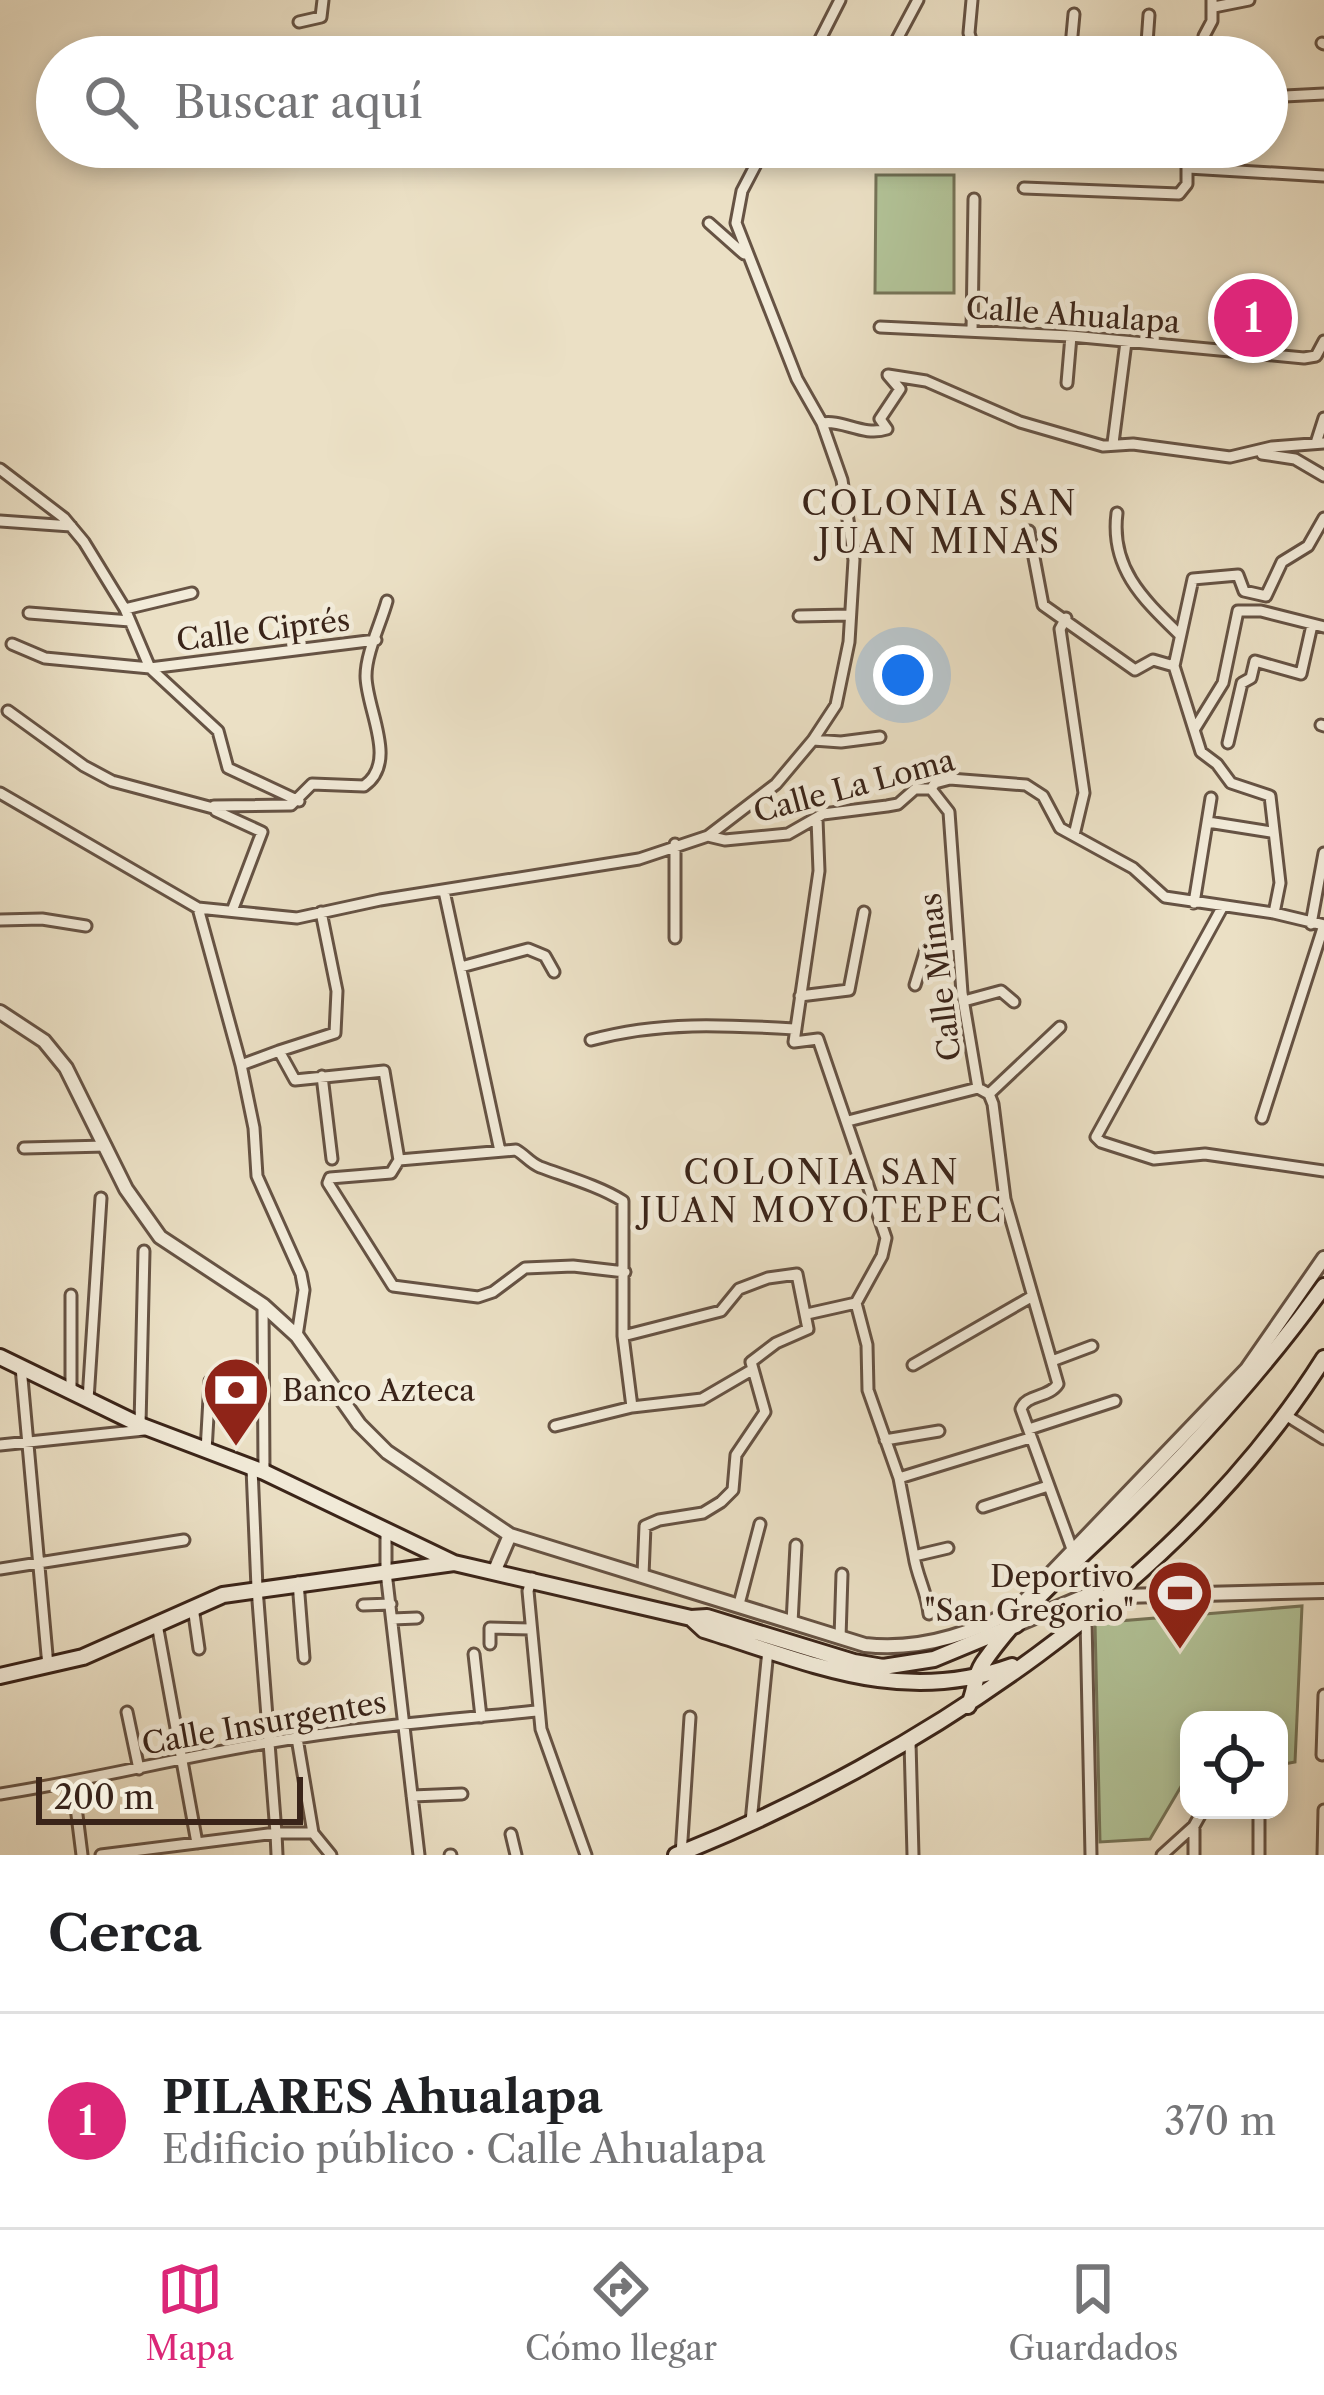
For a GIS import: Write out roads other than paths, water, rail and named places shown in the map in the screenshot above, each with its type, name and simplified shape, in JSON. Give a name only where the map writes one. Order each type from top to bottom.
[{"type":"main road","points":[[968,1706],[974,1696],[974,1679],[1019,1617],[1228,1410],[1324,1286]]},
{"type":"main road","points":[[0,1357],[144,1427],[258,1470],[454,1563],[691,1618],[707,1617],[883,1667],[934,1658],[1019,1617]]},
{"type":"main road","points":[[679,1854],[910,1742],[968,1706],[1086,1619],[1220,1492],[1287,1416],[1324,1358]]},
{"type":"main road","points":[[0,1676],[82,1657],[192,1606],[257,1588],[454,1563]]},
{"type":"main road","points":[[691,1618],[704,1630],[878,1682],[974,1679],[1023,1662]]},
{"type":"street","points":[[299,22],[321,17],[323,0]]},
{"type":"street","points":[[822,36],[840,0]]},
{"type":"street","points":[[899,36],[918,0]]},
{"type":"street","points":[[970,36],[972,0]]},
{"type":"street","points":[[1204,36],[1213,3],[1249,0]]},
{"type":"street","points":[[1072,36],[1074,14]]},
{"type":"street","points":[[1148,36],[1149,15]]},
{"type":"street","points":[[1288,97],[1324,94]]},
{"type":"street","points":[[0,794],[198,908],[297,918],[639,860],[708,836],[776,784],[836,705],[845,669],[854,560],[842,480],[736,223],[742,191],[754,168]]},
{"type":"street","points":[[1024,188],[1179,194],[1188,168],[1324,176]]},
{"type":"street","points":[[972,331],[974,199]]},
{"type":"street","points":[[709,223],[748,257]]},
{"type":"street","name":"Calle Ahualapa","points":[[880,327],[1071,336],[1304,358],[1316,356],[1324,341]]},
{"type":"street","points":[[1067,383],[1071,336]]},
{"type":"street","points":[[1113,443],[1126,341]]},
{"type":"street","points":[[822,423],[836,421],[848,429],[878,432],[886,429],[880,419],[901,389],[888,375],[926,381],[1020,422],[1103,446],[1113,443],[1230,458],[1272,447],[1320,443],[1324,418]]},
{"type":"street","points":[[1257,453],[1295,459],[1324,476]]},
{"type":"street","points":[[0,469],[70,526],[125,609],[150,668],[45,658],[12,644]]},
{"type":"street","points":[[1117,513],[1118,551],[1131,586],[1179,634]]},
{"type":"street","points":[[1261,611],[1282,562],[1308,546],[1324,518]]},
{"type":"street","points":[[0,521],[70,526]]},
{"type":"street","points":[[1029,531],[1040,600],[1135,670],[1153,660],[1174,666]]},
{"type":"street","points":[[1266,596],[1244,591],[1238,575],[1193,579],[1174,666],[1201,752],[1231,783],[1270,796],[1280,883],[1274,913]]},
{"type":"street","points":[[125,609],[192,593]]},
{"type":"street","points":[[213,808],[218,804],[290,806],[312,784],[364,786],[375,776],[380,748],[366,672],[387,601]]},
{"type":"street","points":[[1195,730],[1223,683],[1236,614],[1261,611],[1318,626],[1301,674],[1255,661],[1251,678],[1241,682],[1228,742]]},
{"type":"street","points":[[29,613],[130,621]]},
{"type":"street","points":[[799,616],[850,614]]},
{"type":"street","points":[[1066,618],[1060,628],[1084,793],[1074,835]]},
{"type":"street","name":"Calle Ciprés","points":[[150,668],[376,640]]},
{"type":"street","name":"Calle Ciprés","points":[[150,668],[218,731],[228,768],[299,801]]},
{"type":"street","points":[[8,711],[112,781],[213,808],[262,832],[232,911]]},
{"type":"street","points":[[813,740],[880,737]]},
{"type":"street","name":"Calle La Loma","points":[[708,836],[725,840],[778,836],[834,811],[898,804],[915,789],[931,789],[950,779],[1026,784],[1043,796],[1060,828],[1133,868],[1166,897],[1274,913],[1312,924]]},
{"type":"street","name":"Calle Minas","points":[[931,789],[950,812],[964,1000],[1005,1199],[1052,1360]]},
{"type":"street","points":[[1194,903],[1211,798]]},
{"type":"street","points":[[817,819],[819,871],[794,1042],[818,1039],[886,1238],[882,1256],[856,1303],[867,1345],[868,1390],[899,1478],[929,1614]]},
{"type":"street","points":[[1208,822],[1271,832]]},
{"type":"street","points":[[675,844],[675,938]]},
{"type":"street","points":[[1262,1118],[1324,925],[1312,924],[1324,853]]},
{"type":"street","points":[[444,891],[500,1151]]},
{"type":"street","points":[[1222,906],[1096,1130],[1101,1142],[1154,1160],[1205,1154],[1323,1168]]},
{"type":"street","points":[[198,908],[241,1065],[254,1128],[257,1177],[303,1282],[297,1336]]},
{"type":"street","points":[[241,1065],[334,1033],[338,991],[321,912]]},
{"type":"street","points":[[800,996],[849,990],[864,912]]},
{"type":"street","points":[[0,920],[42,919],[86,926]]},
{"type":"street","points":[[915,985],[926,949],[957,944]]},
{"type":"street","points":[[461,967],[528,950],[545,956],[554,972]]},
{"type":"street","points":[[964,1000],[1000,991],[1014,1002]]},
{"type":"street","points":[[0,1012],[44,1041],[66,1068],[126,1190],[160,1237],[263,1305],[297,1336],[373,1440],[510,1535],[840,1638],[888,1647],[916,1645],[1082,1597],[1324,1591]]},
{"type":"street","points":[[591,1040],[635,1028],[701,1024],[796,1028]]},
{"type":"street","points":[[848,1121],[983,1091],[1060,1027]]},
{"type":"street","points":[[279,1051],[295,1080],[384,1071],[399,1160],[391,1173],[330,1178],[328,1184],[394,1286],[478,1297],[493,1292],[525,1268],[592,1267],[625,1272]]},
{"type":"street","points":[[322,1076],[332,1159]]},
{"type":"street","points":[[24,1148],[106,1146]]},
{"type":"street","points":[[399,1160],[516,1150],[536,1166],[620,1197],[623,1336],[632,1407]]},
{"type":"street","points":[[88,1400],[101,1198]]},
{"type":"street","points":[[0,1444],[144,1427],[144,1251]]},
{"type":"street","points":[[1019,1617],[1072,1550],[1247,1369],[1324,1258]]},
{"type":"street","points":[[623,1336],[722,1311],[740,1289],[797,1274],[807,1314],[808,1329],[751,1362],[765,1412],[736,1455],[733,1490],[713,1510],[645,1526],[643,1575]]},
{"type":"street","points":[[70,1392],[71,1295]]},
{"type":"street","points":[[913,1365],[1031,1297]]},
{"type":"street","points":[[807,1314],[856,1303]]},
{"type":"street","points":[[263,1305],[257,1588],[278,1855]]},
{"type":"street","points":[[1072,1550],[1022,1404],[1056,1389],[1052,1360],[1091,1346]]},
{"type":"street","points":[[20,1366],[48,1666]]},
{"type":"street","points":[[555,1426],[632,1407],[702,1399],[750,1371]]},
{"type":"street","points":[[206,1451],[211,1381]]},
{"type":"street","points":[[899,1478],[1115,1401]]},
{"type":"street","points":[[1287,1416],[1324,1439]]},
{"type":"street","points":[[885,1440],[939,1431]]},
{"type":"street","points":[[983,1507],[1048,1486]]},
{"type":"street","points":[[739,1604],[760,1524]]},
{"type":"street","points":[[386,1532],[386,1572],[419,1855]]},
{"type":"street","points":[[495,1570],[510,1535]]},
{"type":"street","points":[[0,1569],[184,1540]]},
{"type":"street","points":[[792,1623],[796,1545]]},
{"type":"street","points":[[914,1556],[949,1548]]},
{"type":"street","points":[[840,1638],[842,1574]]},
{"type":"street","points":[[532,1578],[528,1591],[537,1711],[546,1750],[586,1855]]},
{"type":"street","points":[[298,1582],[304,1658]]},
{"type":"street","points":[[363,1605],[391,1604]]},
{"type":"street","points":[[192,1606],[200,1649]]},
{"type":"street","points":[[392,1619],[417,1618]]},
{"type":"street","points":[[1086,1619],[1091,1855]]},
{"type":"street","points":[[157,1624],[197,1844]]},
{"type":"street","points":[[490,1644],[490,1628],[531,1629]]},
{"type":"street","points":[[751,1822],[769,1650]]},
{"type":"street","points":[[474,1654],[481,1717]]},
{"type":"street","points":[[1322,1755],[1324,1694]]},
{"type":"street","name":"Calle Insurgentes","points":[[0,1794],[269,1742],[537,1711]]},
{"type":"street","points":[[127,1712],[140,1769]]},
{"type":"street","points":[[679,1854],[690,1717]]},
{"type":"street","points":[[297,1738],[314,1833],[331,1855]]},
{"type":"street","points":[[910,1742],[913,1855]]},
{"type":"street","points":[[73,1783],[82,1855]]},
{"type":"street","points":[[412,1796],[462,1794]]},
{"type":"street","points":[[1323,1855],[1324,1810]]},
{"type":"street","points":[[1162,1855],[1198,1819]]},
{"type":"street","points":[[1259,1819],[1259,1855]]},
{"type":"street","points":[[1194,1826],[1194,1855]]},
{"type":"street","points":[[101,1855],[277,1833],[314,1833]]},
{"type":"street","points":[[512,1834],[516,1855]]},
{"type":"place","name":"PILARES Ahualapa","points":[[1253,318]]},
{"type":"place","name":"Banco Azteca","points":[[236,1449]]},
{"type":"place","name":"Deportivo \"San Gregorio\"","points":[[1180,1652]]},
{"type":"district","name":"COLONIA SAN JUAN MINAS","points":[[940,522]]},
{"type":"district","name":"COLONIA SAN JUAN MOYOTEPEC","points":[[822,1191]]}]
